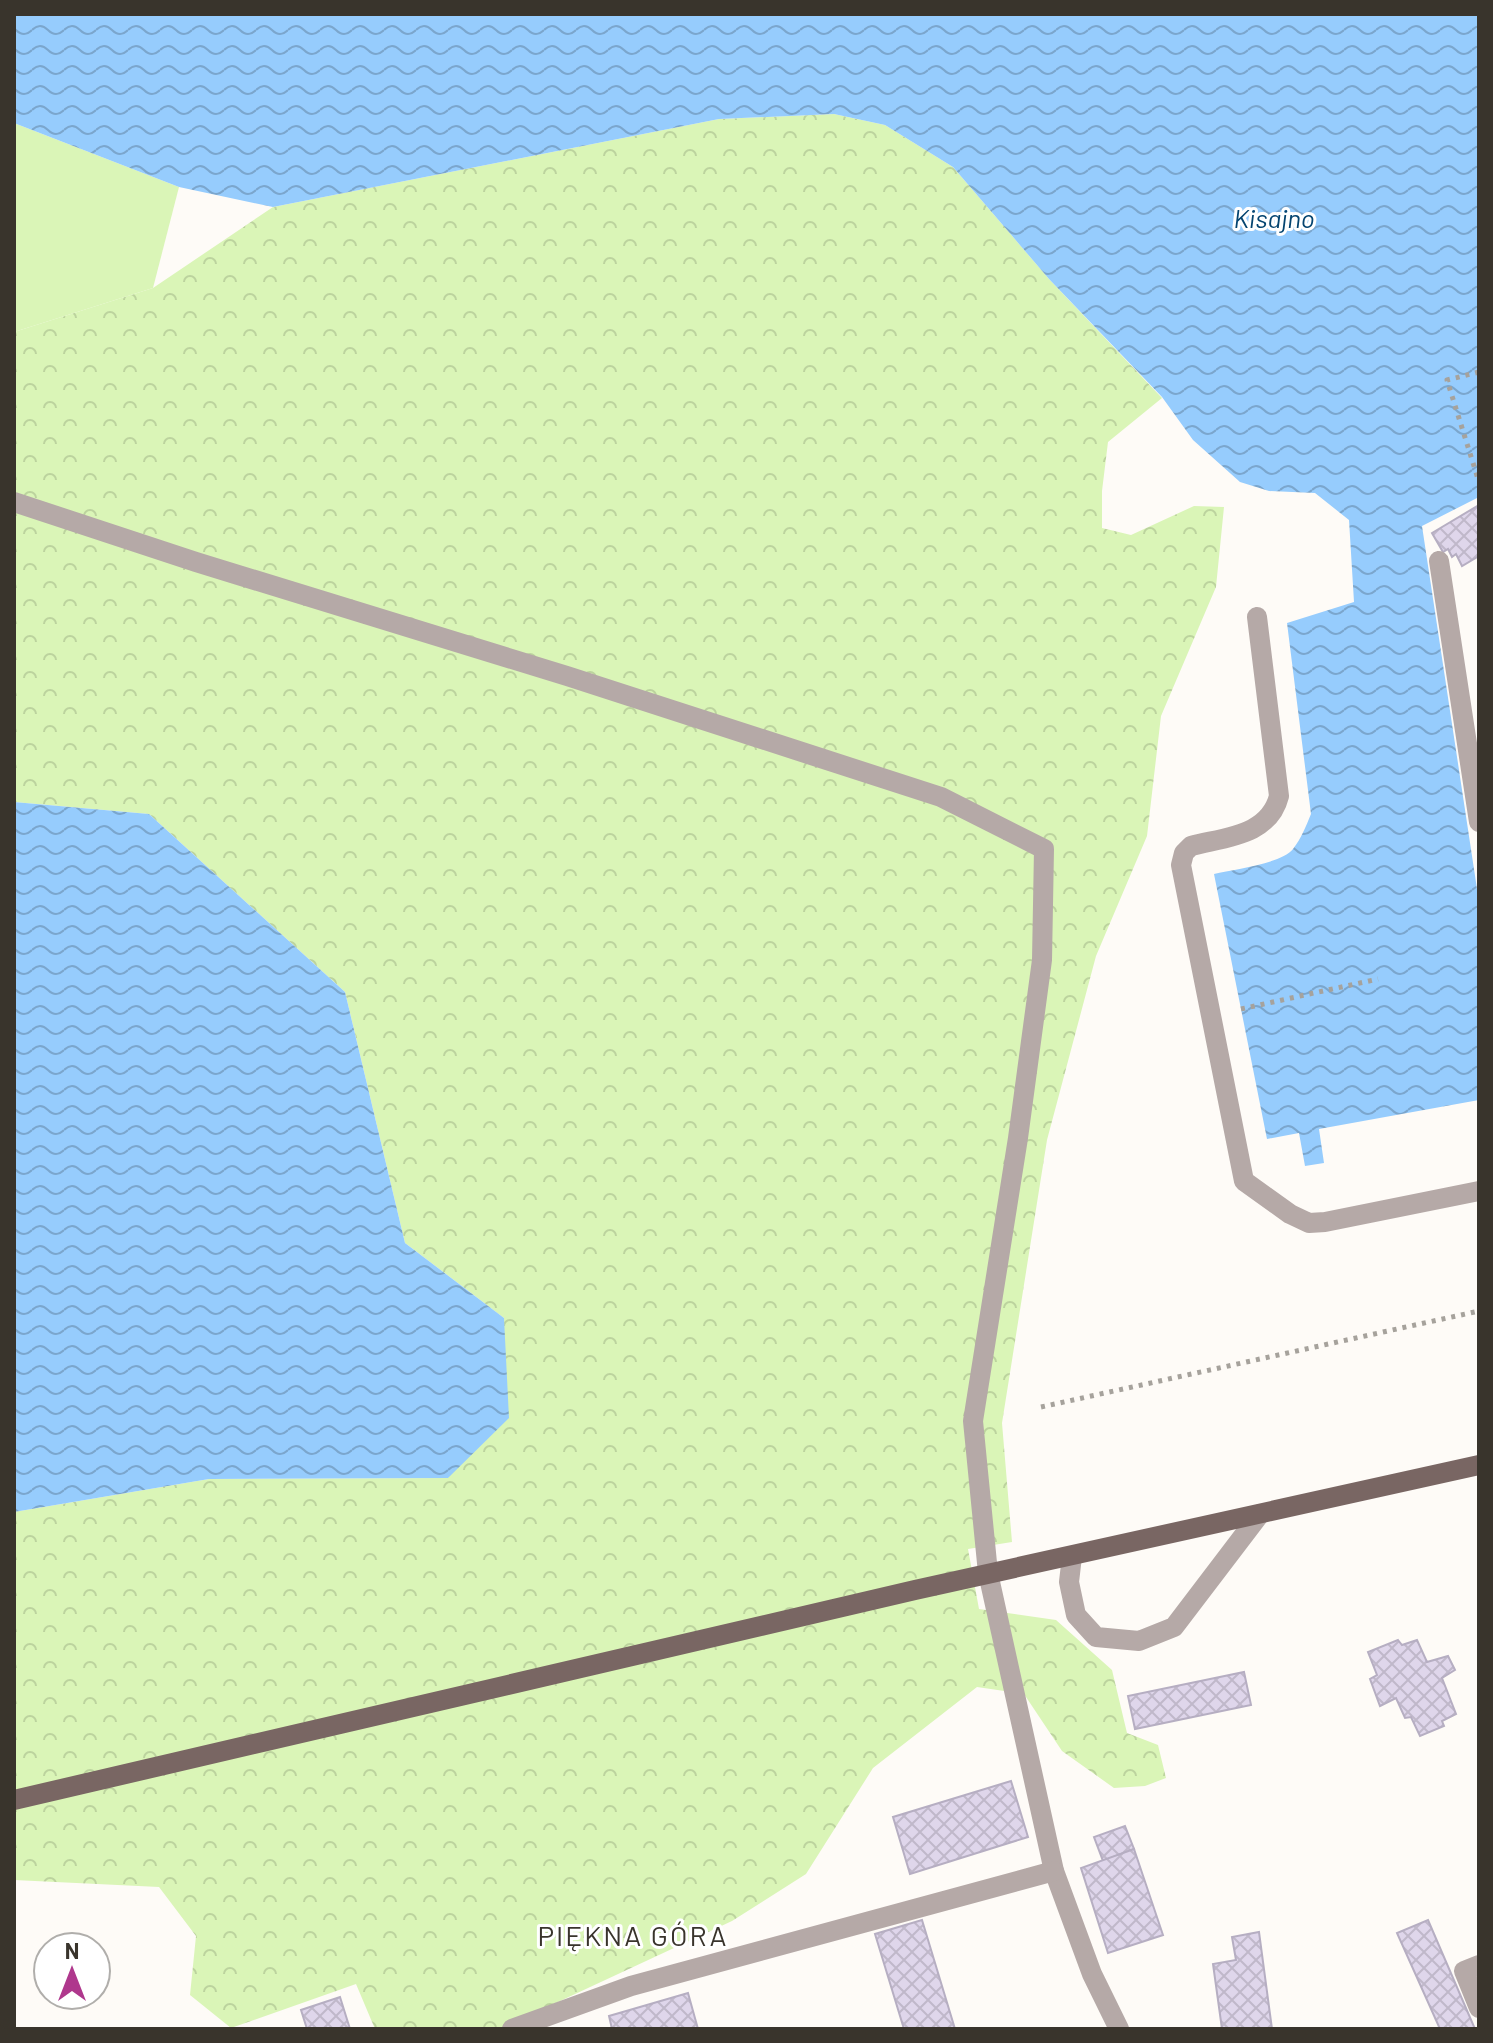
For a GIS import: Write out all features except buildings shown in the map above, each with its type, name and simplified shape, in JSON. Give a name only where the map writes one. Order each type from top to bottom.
[{"type":"main road","points":[[14,1800],[988,1573],[1479,1465]]},
{"type":"street","points":[[14,502],[941,797],[1044,849],[1042,960],[1018,1138],[973,1421],[988,1573],[1054,1871],[1092,1974],[1119,2029]]},
{"type":"street","points":[[1439,561],[1479,822]]},
{"type":"street","points":[[1257,617],[1279,796],[1276,806],[1256,829],[1191,846],[1184,853],[1181,865],[1244,1181],[1290,1214],[1309,1223],[1479,1191]]},
{"type":"street","points":[[1072,1556],[1069,1582],[1076,1615],[1096,1637],[1139,1641],[1174,1627],[1260,1514]]},
{"type":"street","points":[[512,2029],[631,1986],[1054,1871]]},
{"type":"street","points":[[1479,1965],[1464,1971],[1479,2008]]},
{"type":"path","points":[[1479,372],[1447,380],[1479,482]]},
{"type":"path","points":[[1241,1009],[1378,979]]},
{"type":"path","points":[[1041,1407],[1479,1311]]},
{"type":"green space","points":[[834,114],[885,125],[953,167],[1049,279],[1162,398],[1108,442],[1102,491],[1102,528],[1131,535],[1194,506],[1224,507],[1216,587],[1161,716],[1147,836],[1096,956],[1047,1140],[1002,1423],[1012,1542],[968,1549],[979,1609],[1056,1620],[1112,1670],[1127,1733],[1158,1745],[1166,1778],[1145,1786],[1114,1788],[1062,1751],[1024,1694],[977,1687],[873,1768],[806,1874],[732,1921],[500,2029],[375,2029],[356,1984],[231,2028],[190,1995],[196,1936],[159,1887],[14,1880],[14,1512],[209,1479],[448,1478],[504,1318],[405,1243],[345,992],[149,814],[14,802],[14,332],[153,288],[273,207],[719,119]]},
{"type":"green space","points":[[14,123],[179,187],[153,288],[14,332]]},
{"type":"water","name":"Kisajno","points":[[14,14],[1479,14],[1479,497],[1422,526],[1479,902],[1479,1100],[1319,1129],[1324,1163],[1305,1166],[1299,1133],[1267,1139],[1214,874],[1268,862],[1287,854],[1298,841],[1311,814],[1287,623],[1354,602],[1349,520],[1315,493],[1269,491],[1240,482],[1193,440],[1162,397],[1049,279],[953,167],[885,125],[834,114],[719,119],[273,207],[179,187],[14,123]]},
{"type":"water","points":[[14,802],[149,814],[345,992],[405,1243],[504,1318],[509,1418],[448,1478],[209,1479],[14,1512]]},
{"type":"district","name":"PIĘKNA GÓRA","points":[[633,1936]]}]
